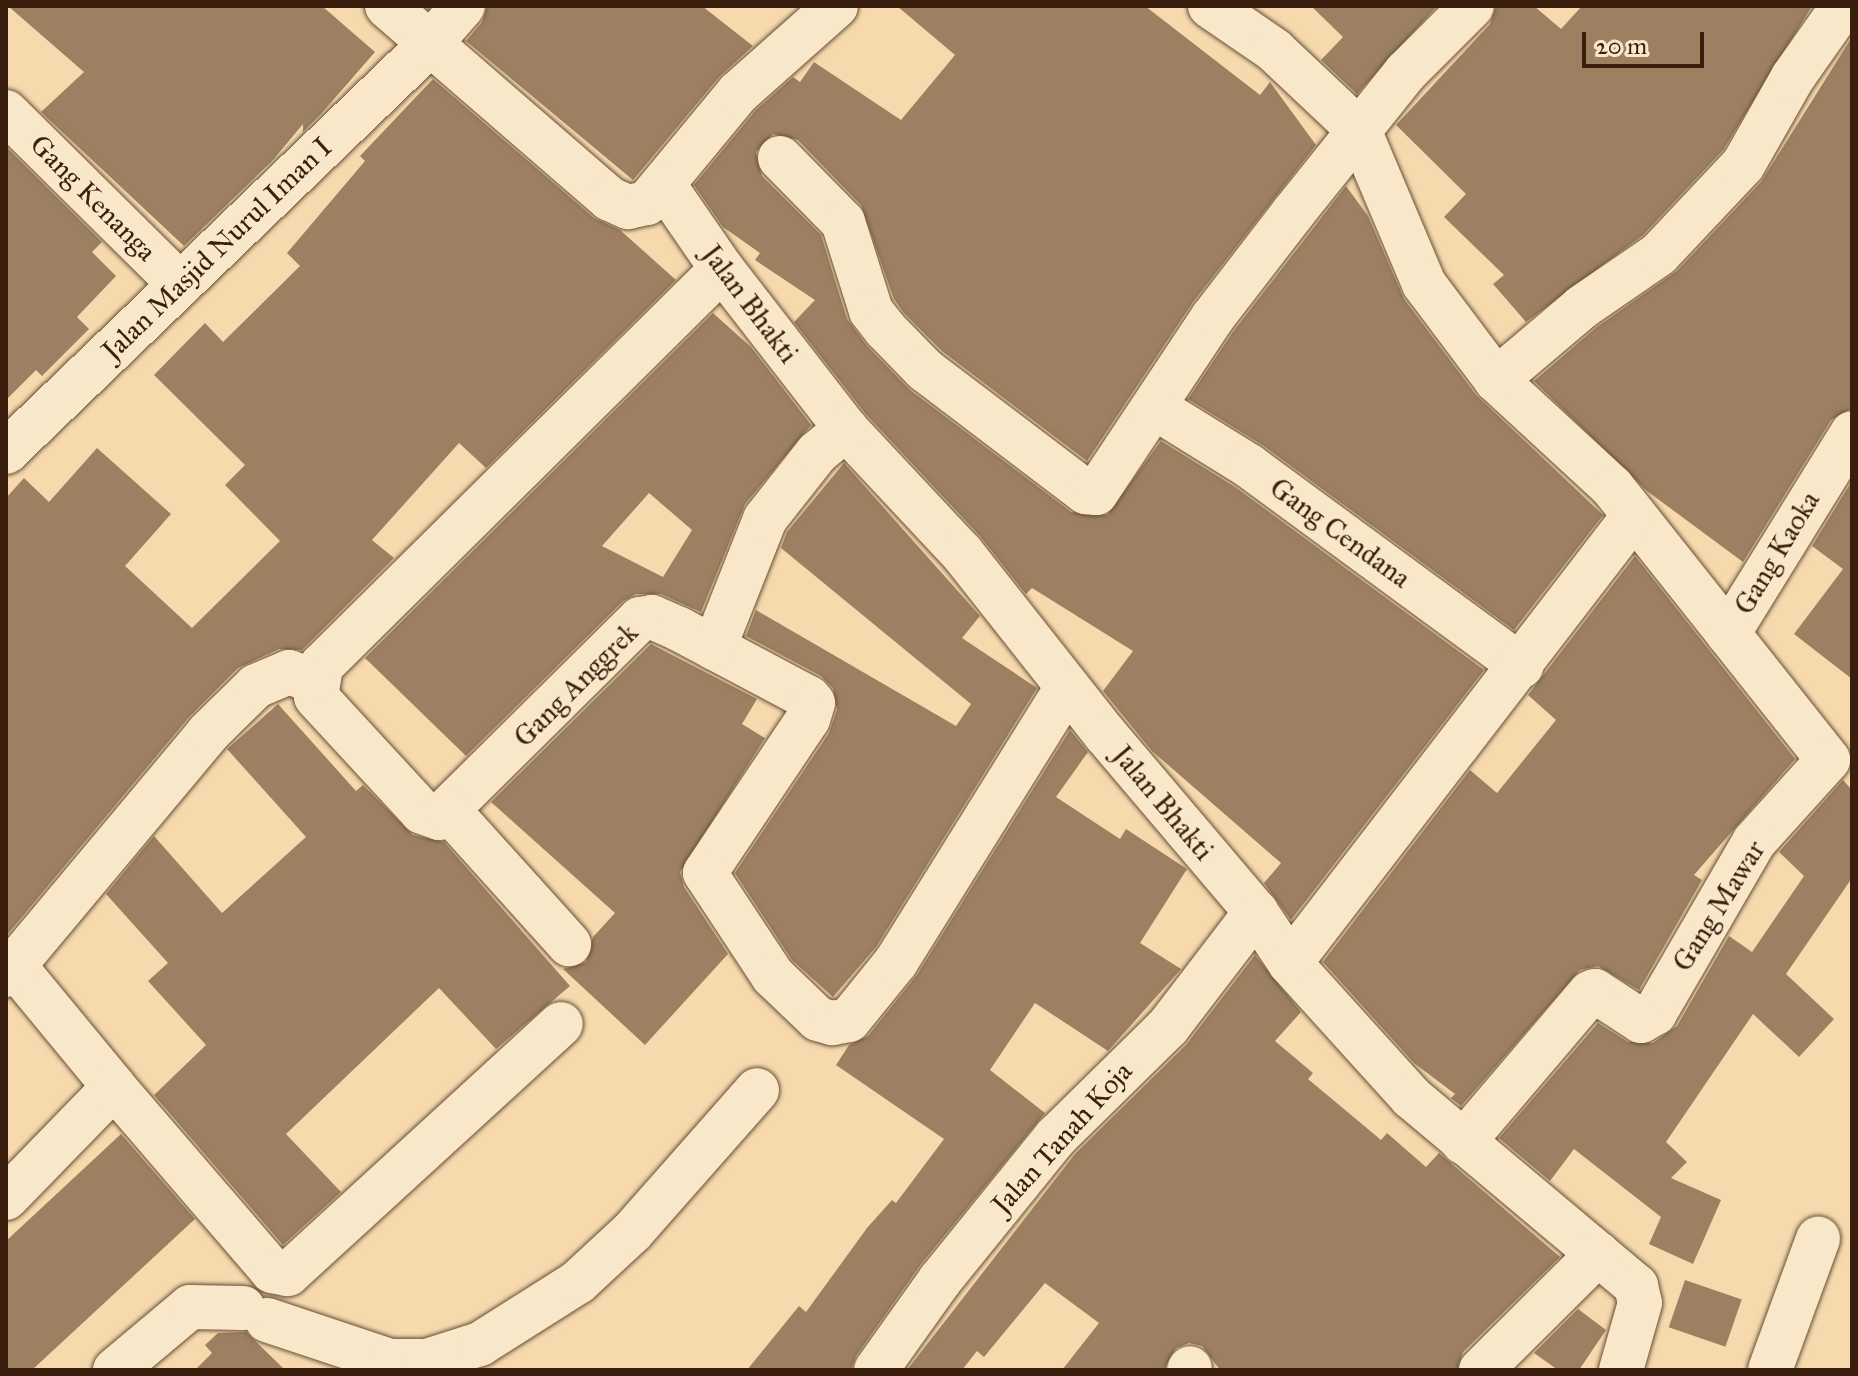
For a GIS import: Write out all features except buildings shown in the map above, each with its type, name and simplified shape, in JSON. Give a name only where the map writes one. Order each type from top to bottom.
[{"type":"street","name":"Jalan Bhakti","points":[[387,6],[428,46],[610,199],[646,196],[722,269],[846,429],[962,553],[1067,687],[1256,912],[1290,963],[1411,1097],[1636,1286],[1639,1296],[1621,1370]]},
{"type":"street","name":"Jalan Masjid Nurul Iman I","points":[[6,452],[428,46],[463,6]]},
{"type":"street","points":[[646,196],[738,93],[836,6]]},
{"type":"street","points":[[1210,6],[1274,50],[1359,130]]},
{"type":"street","points":[[780,158],[843,222],[871,311],[885,329],[925,370],[1086,492],[1096,493],[1106,485],[1213,317],[1406,72],[1472,6]]},
{"type":"street","points":[[1496,380],[1582,307],[1659,254],[1743,165],[1793,77],[1843,6]]},
{"type":"street","name":"Gang Kenanga","points":[[6,112],[180,284]]},
{"type":"street","name":"Gang Mawar","points":[[1359,130],[1424,284],[1496,380],[1612,487],[1728,634],[1840,751],[1754,842],[1655,1013],[1641,1021],[1595,991],[1590,993],[1463,1142]]},
{"type":"street","points":[[569,944],[450,812],[439,818],[422,812],[316,697],[315,682],[321,666],[722,269]]},
{"type":"street","name":"Gang Cendana","points":[[1154,407],[1249,466],[1521,666]]},
{"type":"street","points":[[714,648],[765,519],[802,469],[846,429]]},
{"type":"street","name":"Gang Kaoka","points":[[1728,634],[1852,433]]},
{"type":"street","points":[[1290,963],[1633,517]]},
{"type":"street","name":"Gang Anggrek","points":[[450,812],[640,619],[652,617],[714,648],[813,703],[808,719],[705,873],[773,976],[818,1019],[832,1023],[849,1020],[896,962],[1067,687]]},
{"type":"street","points":[[315,682],[289,672],[256,686],[208,733],[21,955],[11,972],[272,1271],[288,1274],[561,1024]]},
{"type":"street","name":"Jalan Tanah Koja","points":[[876,1370],[940,1280],[1056,1137],[1168,1027],[1256,912]]},
{"type":"street","points":[[6,1198],[114,1087]]},
{"type":"street","points":[[115,1370],[190,1307],[255,1314],[390,1361],[427,1361],[480,1344],[578,1282],[632,1232],[757,1090]]},
{"type":"street","points":[[1770,1370],[1818,1239]]},
{"type":"street","points":[[1481,1370],[1598,1254]]}]
